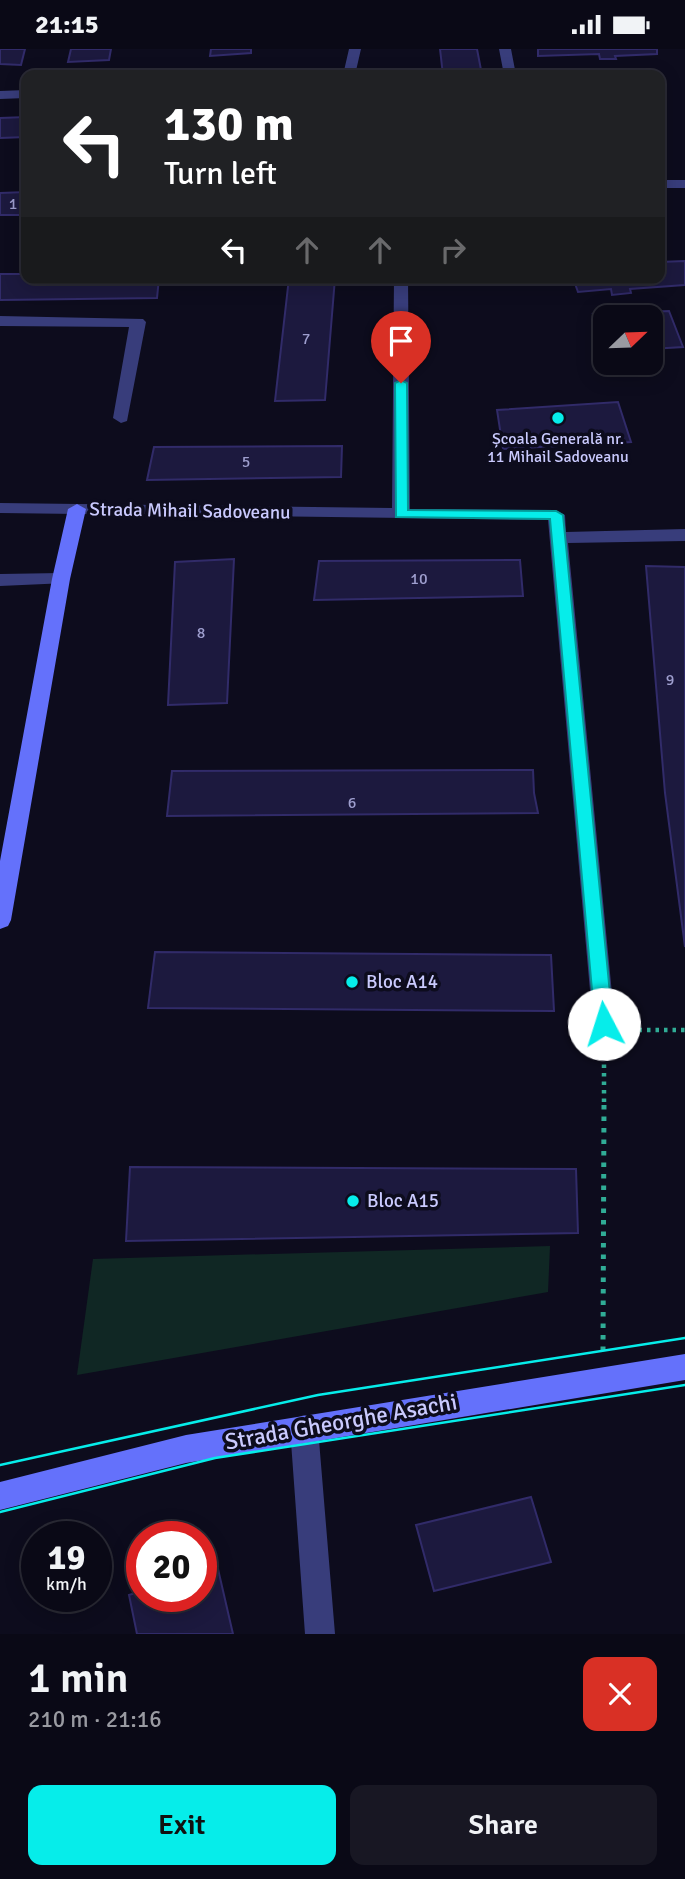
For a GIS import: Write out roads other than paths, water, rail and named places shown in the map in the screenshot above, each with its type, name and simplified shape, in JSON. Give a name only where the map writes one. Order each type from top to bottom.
[{"type":"street","points":[[350,70],[355,49]]},
{"type":"street","points":[[505,49],[509,70]]},
{"type":"street","points":[[0,95],[21,94]]},
{"type":"street","points":[[665,184],[685,184]]},
{"type":"street","points":[[401,284],[401,514]]},
{"type":"street","points":[[0,321],[138,322],[121,418]]},
{"type":"street","points":[[0,508],[77,509]]},
{"type":"street","name":"Strada Mihail Sadoveanu","points":[[0,920],[61,579],[77,509],[556,515],[558,538]]},
{"type":"street","points":[[604,1027],[558,538],[685,535]]},
{"type":"street","points":[[0,580],[61,579]]},
{"type":"street","name":"Strada Gheorghe Asachi","points":[[0,1496],[186,1449],[685,1367]]},
{"type":"street","points":[[303,1428],[320,1634]]},
{"type":"tram line","points":[[0,1465],[318,1395],[685,1338]]},
{"type":"tram line","points":[[0,1512],[215,1458],[685,1385]]},
{"type":"place","name":"Școala Generală nr. 11 Mihail Sadoveanu","points":[[558,418]]},
{"type":"place","name":"Bloc A14","points":[[352,982]]},
{"type":"place","name":"Bloc A15","points":[[353,1201]]}]
